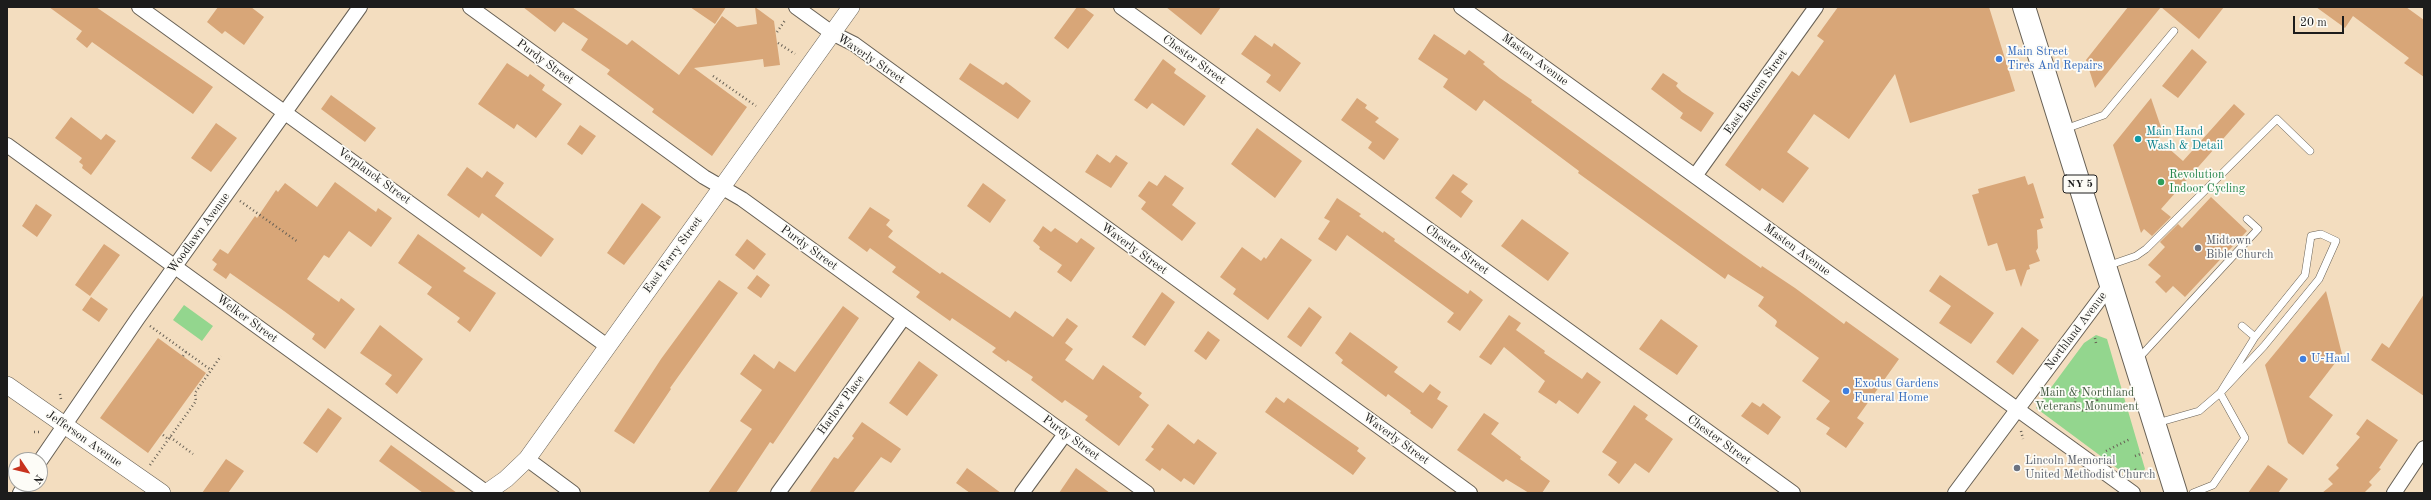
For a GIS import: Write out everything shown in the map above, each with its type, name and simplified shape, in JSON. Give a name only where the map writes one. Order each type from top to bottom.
[{"type":"main road","name":"NY 5","points":[[2024,7],[2176,493]]},
{"type":"street","name":"Verplanck Street","points":[[140,7],[608,346]]},
{"type":"street","name":"Woodlawn Avenue","points":[[46,452],[174,266],[360,7]]},
{"type":"street","name":"Purdy Street","points":[[470,7],[704,177],[742,199],[1146,493]]},
{"type":"street","name":"Waverly Street","points":[[796,7],[832,33],[854,44],[1470,493]]},
{"type":"street","name":"East Ferry Street","points":[[487,493],[506,479],[527,459],[851,7]]},
{"type":"street","name":"Chester Street","points":[[1121,7],[1792,493]]},
{"type":"street","name":"Masten Avenue","points":[[1461,7],[2133,493]]},
{"type":"street","name":"East Balcom Street","points":[[1695,176],[1816,7]]},
{"type":"street","name":"Welker Street","points":[[7,145],[487,493]]},
{"type":"street","name":"Northland Avenue","points":[[1955,493],[2018,409],[2109,275]]},
{"type":"street","name":"Harlow Place","points":[[778,493],[904,317]]},
{"type":"street","name":"Jefferson Avenue","points":[[7,385],[162,493]]},
{"type":"street","points":[[1022,493],[1065,434]]},
{"type":"street","points":[[2394,493],[2424,448]]},
{"type":"street","points":[[527,459],[573,493]]},
{"type":"lane","points":[[2063,130],[2104,115],[2174,31]]},
{"type":"lane","points":[[2109,275],[2146,249],[2277,119],[2310,152]]},
{"type":"lane","points":[[2136,362],[2258,229],[2247,219]]},
{"type":"lane","points":[[2155,424],[2199,411],[2220,393],[2264,346],[2319,278],[2336,241],[2321,234],[2311,236],[2305,275],[2255,337],[2220,393]]},
{"type":"lane","points":[[2242,326],[2255,337]]},
{"type":"lane","points":[[2193,493],[2213,485],[2245,438],[2220,393]]},
{"type":"path","points":[[777,32],[786,19]]},
{"type":"path","points":[[778,43],[794,54]]},
{"type":"path","points":[[713,76],[756,106]]},
{"type":"path","points":[[242,203],[298,242]]},
{"type":"path","points":[[154,329],[211,370]]},
{"type":"path","points":[[2095,338],[2096,343]]},
{"type":"path","points":[[183,356],[186,352]]},
{"type":"path","points":[[152,462],[196,401],[195,393],[221,356]]},
{"type":"path","points":[[2081,390],[2090,390],[2096,397],[2095,406],[2087,412],[2078,409],[2075,404],[2076,394],[2081,390]]},
{"type":"path","points":[[2096,397],[2115,391]]},
{"type":"path","points":[[60,394],[61,399]]},
{"type":"path","points":[[2042,405],[2046,407]]},
{"type":"path","points":[[2021,430],[2022,439]]},
{"type":"path","points":[[34,432],[42,432]]},
{"type":"path","points":[[163,436],[169,438],[193,454]]},
{"type":"path","points":[[2106,451],[2130,439]]},
{"type":"path","points":[[2135,456],[2141,454]]},
{"type":"path","points":[[2135,469],[2140,475]]},
{"type":"green space","points":[[184,305],[213,326],[202,341],[173,320]]},
{"type":"green space","name":"Main & Northland Veterans Monument","points":[[2096,335],[2107,339],[2145,469],[2138,477],[2129,477],[2036,408],[2084,343]]},
{"type":"building","points":[[49,7],[96,7],[213,87],[193,114],[92,42],[87,48],[76,39],[82,31]]},
{"type":"building","points":[[218,7],[251,7],[264,17],[244,45],[225,31],[222,34],[207,22]]},
{"type":"building","points":[[523,7],[572,7],[627,45],[632,40],[679,75],[722,16],[737,27],[757,24],[755,7],[774,21],[780,65],[764,67],[763,59],[694,68],[747,107],[712,156],[652,112],[654,109],[607,74],[610,70],[581,50],[588,39],[563,22],[555,32]]},
{"type":"building","points":[[690,7],[726,7],[715,24]]},
{"type":"building","points":[[1077,7],[1083,7],[1094,15],[1068,49],[1054,38]]},
{"type":"building","points":[[1166,7],[1221,7],[1201,35]]},
{"type":"building","points":[[1838,7],[1989,7],[2015,91],[1910,123],[1895,74],[1849,139],[1814,114],[1787,152],[1809,168],[1783,203],[1762,188],[1760,191],[1725,165],[1792,71],[1799,76],[1824,41],[1817,36]]},
{"type":"building","points":[[2128,7],[2161,7],[2095,88],[2086,60]]},
{"type":"building","points":[[2161,7],[2224,7],[2199,39]]},
{"type":"building","points":[[2316,7],[2406,7],[2424,20],[2424,77],[2404,63],[2409,58],[2353,16],[2345,28]]},
{"type":"building","points":[[1434,34],[1465,55],[1469,50],[1485,62],[1483,64],[1500,78],[1532,100],[1531,102],[1727,244],[1761,268],[1762,266],[1795,288],[1844,324],[1846,321],[1899,359],[1857,418],[1864,423],[1846,448],[1826,434],[1830,428],[1816,419],[1830,401],[1802,381],[1819,358],[1775,326],[1777,322],[1776,320],[1758,306],[1764,297],[1728,274],[1725,279],[1578,173],[1579,171],[1484,100],[1476,111],[1443,87],[1448,79],[1418,59]]},
{"type":"building","points":[[1255,35],[1272,47],[1274,43],[1301,63],[1280,92],[1266,82],[1271,75],[1241,54]]},
{"type":"building","points":[[2192,49],[2207,62],[2178,98],[2162,86]]},
{"type":"building","points":[[1163,59],[1176,69],[1174,73],[1206,96],[1184,126],[1152,103],[1147,109],[1134,100]]},
{"type":"building","points":[[507,63],[528,77],[530,74],[545,85],[542,90],[562,104],[536,138],[517,124],[514,129],[478,104]]},
{"type":"building","points":[[970,63],[1003,85],[1006,82],[1031,101],[1018,119],[959,79]]},
{"type":"building","points":[[1663,73],[1678,83],[1676,86],[1682,92],[1714,113],[1701,132],[1680,118],[1683,113],[1651,89]]},
{"type":"building","points":[[331,95],[376,128],[365,142],[321,109]]},
{"type":"building","points":[[1357,98],[1367,105],[1365,108],[1379,118],[1375,122],[1399,139],[1384,160],[1368,148],[1372,142],[1341,120]]},
{"type":"building","points":[[2151,98],[2163,133],[2158,139],[2183,161],[2234,104],[2245,114],[2161,209],[2171,217],[2152,236],[2144,229],[2141,233],[2113,145]]},
{"type":"building","points":[[71,117],[101,140],[106,134],[116,141],[91,175],[82,168],[83,165],[79,162],[82,158],[55,138]]},
{"type":"building","points":[[216,123],[237,138],[211,172],[191,158]]},
{"type":"building","points":[[580,125],[596,136],[582,155],[567,144]]},
{"type":"building","points":[[1257,128],[1302,161],[1275,198],[1231,164]]},
{"type":"building","points":[[1097,154],[1110,163],[1116,155],[1128,163],[1111,188],[1085,172]]},
{"type":"building","points":[[467,167],[482,178],[487,171],[504,183],[495,196],[554,239],[541,257],[482,213],[479,218],[447,195]]},
{"type":"building","points":[[1453,174],[1468,184],[1461,192],[1473,201],[1461,218],[1435,198]]},
{"type":"building","points":[[1165,175],[1184,188],[1172,205],[1196,223],[1182,241],[1141,209],[1146,202],[1138,196],[1149,181],[1157,186]]},
{"type":"building","points":[[2025,176],[2028,185],[2033,183],[2044,218],[2040,219],[2043,228],[2037,230],[2038,248],[2036,251],[2040,261],[2029,265],[2030,269],[2027,270],[2021,287],[2015,269],[2006,271],[1997,243],[1988,246],[1972,195],[1979,193],[1978,189]]},
{"type":"building","points":[[335,182],[376,212],[378,208],[392,218],[371,247],[349,231],[329,258],[324,255],[307,279],[339,302],[341,298],[355,309],[325,349],[312,339],[315,334],[284,311],[230,273],[226,279],[213,270],[217,264],[212,260],[220,249],[228,254],[255,216],[257,218],[276,190],[278,192],[285,183],[317,207]]},
{"type":"building","points":[[983,183],[1006,200],[990,223],[967,206]]},
{"type":"building","name":"Midtown Bible Church","points":[[2211,197],[2247,231],[2185,297],[2173,286],[2166,293],[2155,282],[2161,276],[2148,265],[2165,247],[2160,242],[2178,224],[2182,228]]},
{"type":"building","points":[[1337,198],[1361,214],[1359,216],[1383,233],[1384,231],[1395,239],[1394,241],[1468,294],[1470,290],[1483,300],[1460,331],[1447,322],[1454,313],[1347,235],[1336,251],[1318,239],[1330,221],[1324,218]]},
{"type":"building","points":[[642,203],[661,217],[624,265],[607,253]]},
{"type":"building","points":[[36,204],[52,215],[37,237],[22,226]]},
{"type":"building","points":[[870,207],[890,220],[886,225],[893,231],[888,237],[940,274],[942,272],[1010,318],[1015,311],[1053,337],[1067,318],[1078,326],[1065,343],[1073,349],[1065,360],[1093,380],[1103,365],[1142,393],[1139,397],[1149,405],[1119,446],[1085,420],[1088,416],[1065,400],[1062,403],[1031,380],[1033,377],[1008,360],[1006,362],[992,352],[996,348],[952,318],[950,321],[916,297],[920,292],[892,272],[896,267],[870,248],[867,252],[848,238]]},
{"type":"building","points":[[1522,219],[1569,253],[1548,281],[1501,246]]},
{"type":"building","points":[[1043,226],[1051,232],[1055,228],[1077,243],[1081,238],[1095,248],[1071,282],[1057,272],[1062,265],[1039,249],[1040,247],[1033,241]]},
{"type":"building","points":[[418,234],[466,268],[463,271],[496,293],[470,332],[457,322],[460,318],[427,294],[432,287],[398,263]]},
{"type":"building","points":[[1281,238],[1312,260],[1268,320],[1233,294],[1236,289],[1220,277],[1242,247],[1261,261],[1264,257],[1266,259]]},
{"type":"building","points":[[747,239],[766,254],[754,270],[735,255]]},
{"type":"building","points":[[104,244],[120,255],[90,296],[75,285]]},
{"type":"building","points":[[757,275],[770,285],[761,298],[747,288]]},
{"type":"building","points":[[1940,275],[1994,313],[1971,344],[1939,323],[1951,306],[1929,291]]},
{"type":"building","points":[[719,280],[738,293],[670,388],[671,389],[634,444],[614,431],[661,359]]},
{"type":"building","name":"U-Haul","points":[[2326,291],[2342,354],[2309,397],[2333,415],[2303,455],[2288,443],[2265,365]]},
{"type":"building","points":[[1162,292],[1175,302],[1145,346],[1132,337]]},
{"type":"building","points":[[2424,294],[2424,396],[2371,360],[2382,343],[2389,348]]},
{"type":"building","points":[[91,297],[108,309],[99,322],[82,310]]},
{"type":"building","points":[[843,306],[859,318],[773,444],[770,442],[736,493],[708,493],[752,429],[740,421],[762,390],[740,374],[754,354],[774,369],[779,361],[795,372]]},
{"type":"building","points":[[1309,307],[1322,317],[1301,347],[1287,337]]},
{"type":"building","points":[[1509,315],[1521,323],[1516,330],[1545,351],[1544,353],[1582,379],[1587,372],[1601,382],[1578,414],[1559,400],[1556,404],[1538,392],[1545,381],[1504,347],[1491,365],[1479,357]]},
{"type":"building","points":[[1661,319],[1698,346],[1677,375],[1639,349]]},
{"type":"building","points":[[380,325],[423,359],[397,394],[385,384],[392,375],[360,353]]},
{"type":"building","points":[[2022,327],[2039,340],[2013,375],[1996,362]]},
{"type":"building","points":[[1208,331],[1220,340],[1206,360],[1194,351]]},
{"type":"building","points":[[1350,332],[1398,367],[1394,372],[1423,393],[1430,384],[1441,392],[1437,399],[1448,406],[1432,429],[1388,394],[1386,397],[1341,363],[1343,360],[1335,353]]},
{"type":"building","points":[[158,338],[206,373],[148,453],[100,418]]},
{"type":"building","points":[[919,361],[938,375],[907,416],[889,403]]},
{"type":"building","points":[[1276,397],[1284,403],[1288,398],[1359,448],[1357,451],[1366,458],[1353,475],[1265,412]]},
{"type":"building","points":[[1752,402],[1760,407],[1763,403],[1781,417],[1768,435],[1741,416]]},
{"type":"building","points":[[1634,405],[1648,415],[1645,419],[1673,439],[1649,473],[1635,463],[1619,484],[1608,475],[1617,462],[1602,452]]},
{"type":"building","points":[[328,408],[342,418],[317,453],[303,443]]},
{"type":"building","points":[[1484,413],[1499,423],[1491,434],[1521,457],[1520,459],[1550,481],[1542,493],[1529,493],[1506,479],[1503,482],[1457,450]]},
{"type":"building","points":[[2367,419],[2398,440],[2379,468],[2381,469],[2369,482],[2372,485],[2364,493],[2322,493],[2333,484],[2328,479],[2339,468],[2336,465],[2360,437],[2356,434]]},
{"type":"building","points":[[862,422],[901,449],[891,463],[881,457],[853,493],[809,493],[834,457],[838,459],[854,438],[852,436]]},
{"type":"building","points":[[1168,424],[1194,444],[1198,439],[1217,453],[1194,485],[1184,478],[1181,482],[1162,468],[1160,471],[1145,460],[1154,449],[1151,447]]},
{"type":"building","points":[[391,445],[457,493],[423,493],[379,461]]},
{"type":"building","points":[[226,459],[244,471],[228,493],[202,493]]},
{"type":"building","points":[[2268,465],[2288,479],[2278,493],[2248,493]]},
{"type":"building","points":[[967,468],[1001,493],[970,493],[956,483]]},
{"type":"building","points":[[1076,468],[1110,493],[1059,493]]},
{"type":"place","name":"Main Street Tires And Repairs","points":[[1999,59]]},
{"type":"place","name":"Main Hand Wash & Detail","points":[[2138,139]]},
{"type":"place","name":"Revolution Indoor Cycling","points":[[2161,182]]},
{"type":"place","name":"Midtown Bible Church","points":[[2198,248]]},
{"type":"place","name":"U-Haul","points":[[2303,359]]},
{"type":"place","name":"Exodus Gardens Funeral Home","points":[[1846,391]]},
{"type":"place","name":"Lincoln Memorial United Methodist Church","points":[[2017,468]]}]
